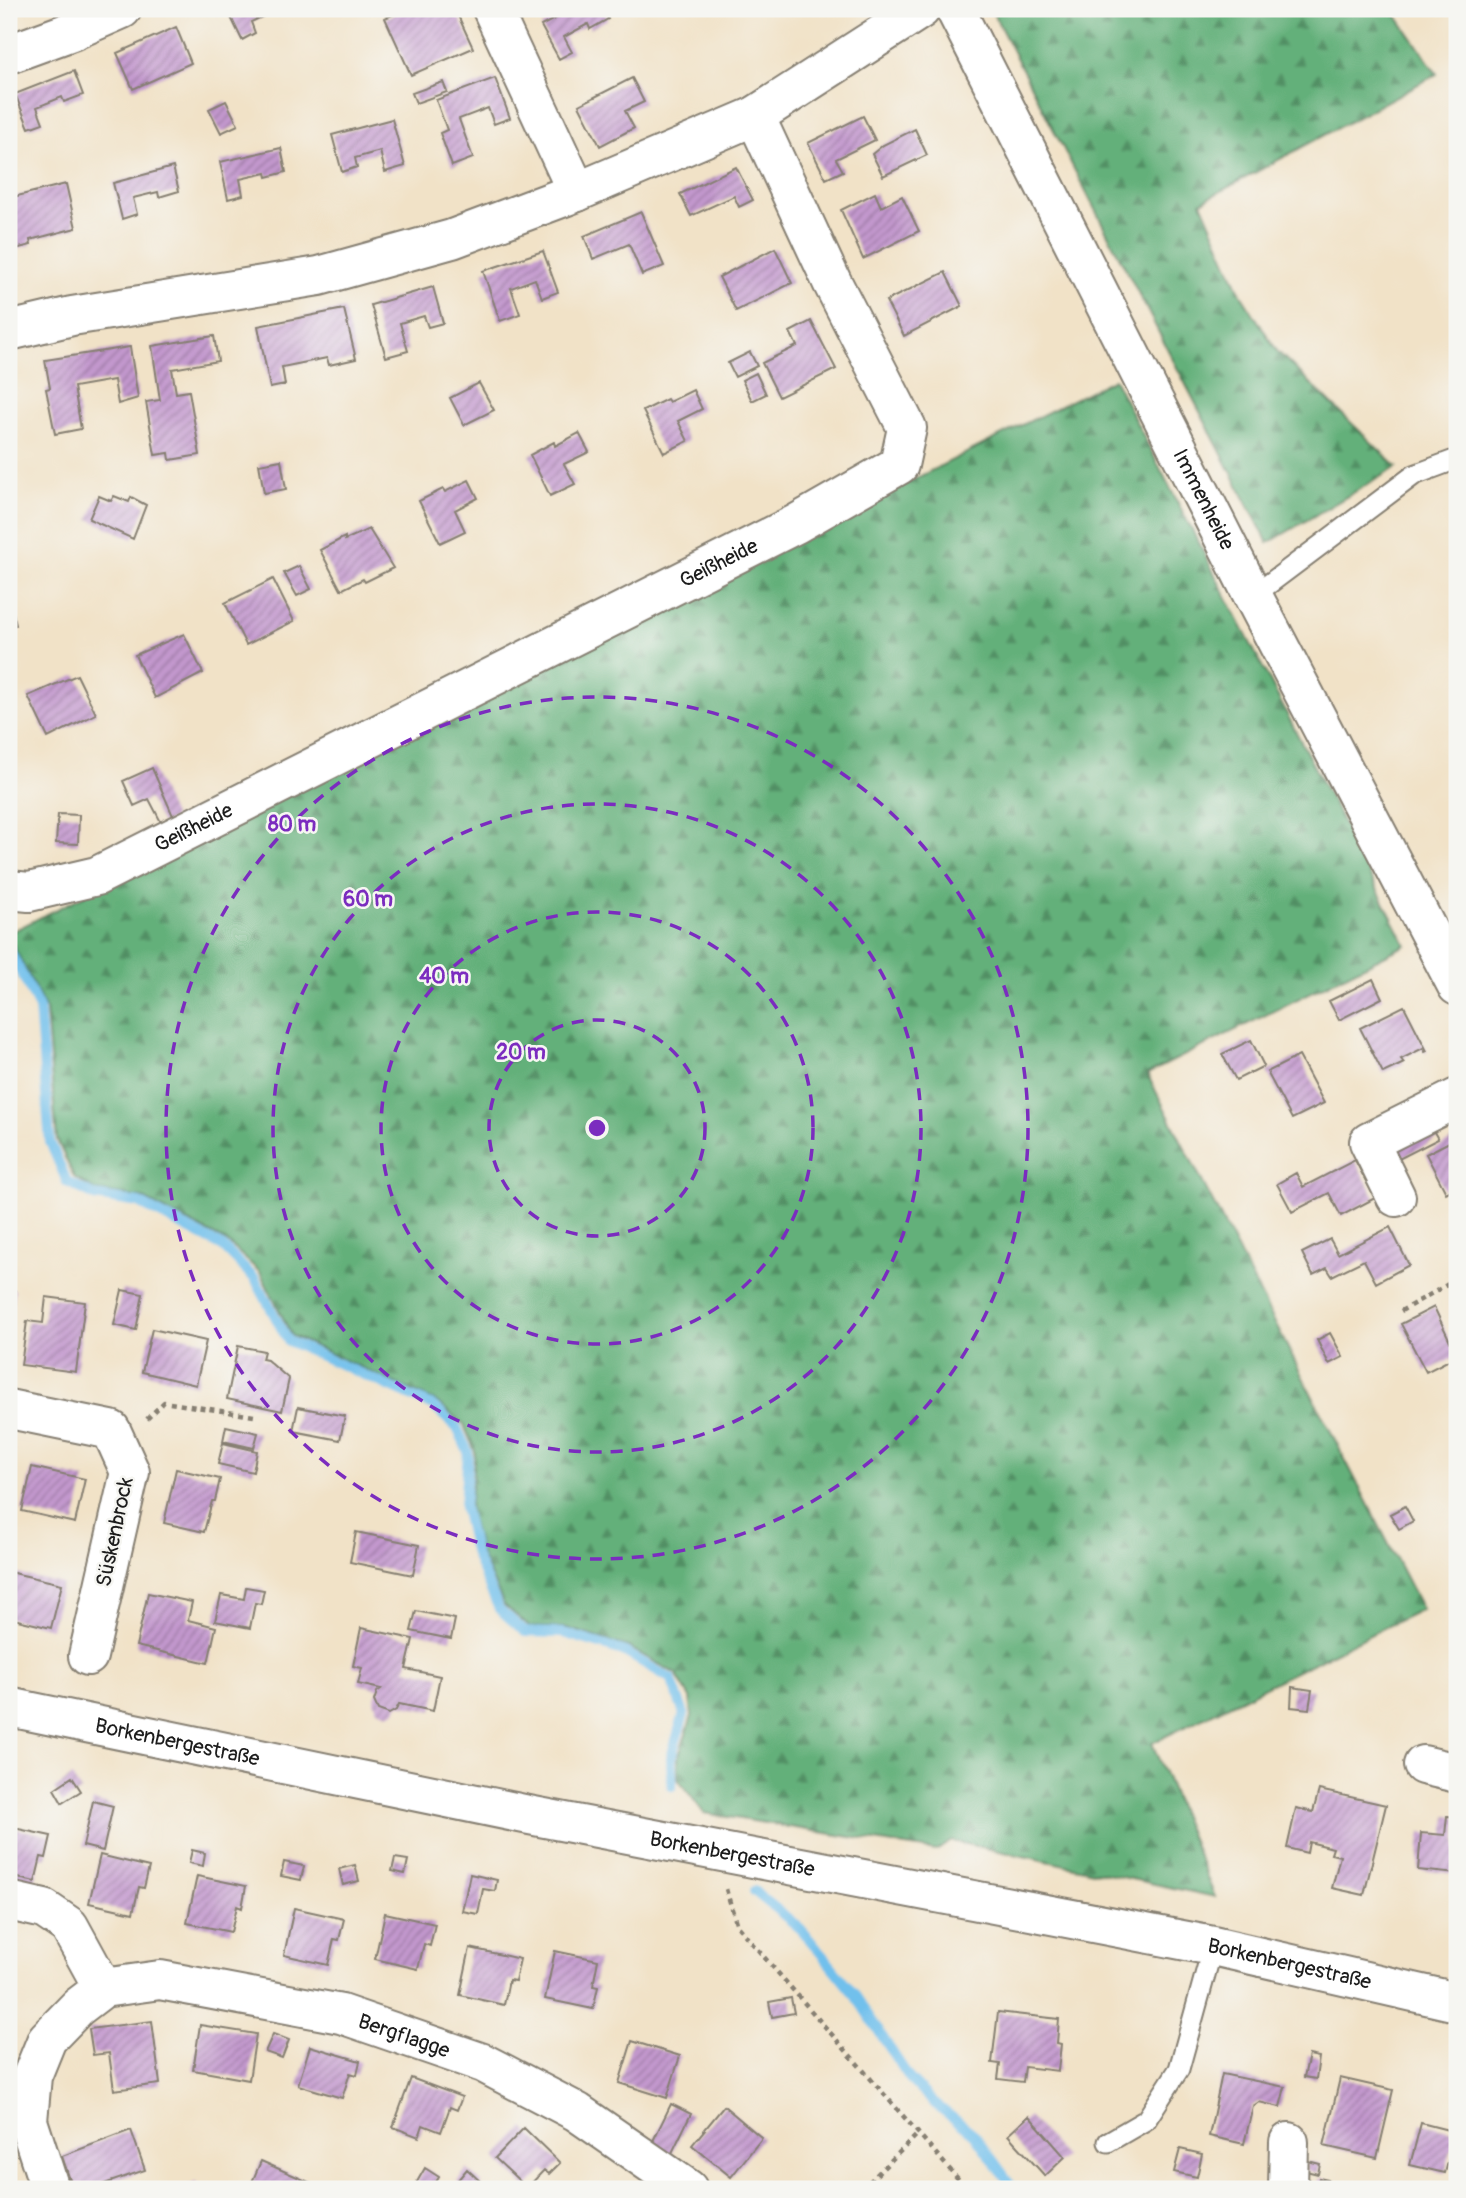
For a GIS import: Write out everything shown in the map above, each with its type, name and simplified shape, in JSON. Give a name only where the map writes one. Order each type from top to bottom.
[{"type":"street","points":[[9,54],[122,9]]},
{"type":"street","points":[[492,9],[577,192]]},
{"type":"street","name":"Immenheide","points":[[954,9],[1253,596],[1457,986]]},
{"type":"street","points":[[9,331],[72,316],[319,276],[452,239],[577,192],[755,116],[910,11]]},
{"type":"street","name":"Geißheide","points":[[9,890],[29,892],[97,876],[796,524],[899,465],[907,428],[832,282],[755,116]]},
{"type":"street","points":[[1396,1197],[1369,1142],[1457,1098]]},
{"type":"street","name":"Süskenbrock","points":[[9,1409],[111,1430],[130,1472],[88,1656]]},
{"type":"street","name":"Borkenbergestraße","points":[[9,1707],[529,1815],[1213,1946],[1457,2003]]},
{"type":"street","points":[[9,1901],[44,1909],[69,1926],[103,1989]]},
{"type":"street","name":"Bergflagge","points":[[51,2189],[28,2121],[32,2076],[47,2039],[78,2007],[103,1989],[160,1980],[318,2009],[397,2032],[483,2063],[577,2112],[676,2186]]},
{"type":"street","points":[[1288,2189],[1289,2142]]},
{"type":"lane","points":[[1253,596],[1414,475],[1457,458]]},
{"type":"lane","points":[[1108,2143],[1146,2120],[1179,2068],[1213,1946]]},
{"type":"path","points":[[1401,1311],[1457,1279]]},
{"type":"path","points":[[118,1446],[164,1402],[254,1416]]},
{"type":"path","points":[[714,1850],[737,1926],[967,2189]]},
{"type":"path","points":[[862,2189],[919,2133]]},
{"type":"green space","points":[[991,9],[1392,9],[1437,74],[1201,202],[1241,294],[1277,351],[1397,467],[1268,543]]},
{"type":"green space","points":[[1114,379],[1406,945],[1147,1074],[1422,1609],[1152,1743],[1215,1897],[952,1841],[936,1851],[704,1813],[678,1779],[678,1758],[692,1716],[690,1698],[676,1674],[628,1647],[567,1628],[529,1627],[504,1605],[481,1555],[469,1511],[475,1451],[464,1425],[437,1402],[292,1336],[260,1272],[227,1242],[142,1198],[96,1191],[74,1177],[57,1140],[46,1010],[9,937],[9,933]]},
{"type":"building","points":[[227,9],[279,9],[251,22],[255,33],[242,40]]},
{"type":"building","points":[[407,9],[455,9],[473,48],[411,75],[385,18]]},
{"type":"building","points":[[573,9],[603,9],[608,19],[590,29],[588,24],[564,37],[572,52],[559,59],[541,26]]},
{"type":"building","points":[[176,27],[191,63],[133,89],[117,53]]},
{"type":"building","points":[[74,71],[83,95],[64,102],[62,97],[37,107],[43,123],[29,128],[15,94]]},
{"type":"building","points":[[495,78],[510,118],[494,124],[488,108],[459,119],[473,158],[452,166],[440,133],[447,130],[436,100]]},
{"type":"building","points":[[632,78],[644,102],[625,111],[634,128],[600,146],[579,105]]},
{"type":"building","points":[[443,82],[447,92],[416,103],[412,93]]},
{"type":"building","points":[[226,101],[238,125],[221,133],[209,109]]},
{"type":"building","points":[[863,116],[875,140],[836,159],[843,171],[826,179],[808,143]]},
{"type":"building","points":[[392,119],[405,166],[385,172],[380,151],[355,158],[357,167],[342,172],[332,135]]},
{"type":"building","points":[[915,129],[927,155],[883,176],[872,154],[883,145]]},
{"type":"building","points":[[281,148],[286,172],[240,179],[243,195],[228,199],[220,162]]},
{"type":"building","points":[[173,167],[179,191],[159,197],[158,192],[133,198],[137,214],[122,219],[113,183]]},
{"type":"building","points":[[736,167],[753,200],[739,207],[734,196],[691,216],[680,194]]},
{"type":"building","points":[[66,184],[76,228],[30,240],[31,245],[11,250],[9,198]]},
{"type":"building","points":[[875,193],[881,207],[902,196],[919,231],[863,259],[841,210]]},
{"type":"building","points":[[641,212],[664,266],[642,275],[629,244],[593,259],[584,236]]},
{"type":"building","points":[[775,248],[792,283],[736,311],[719,277]]},
{"type":"building","points":[[543,251],[558,292],[542,298],[535,279],[511,288],[520,314],[500,321],[483,271]]},
{"type":"building","points":[[945,272],[962,306],[904,336],[886,301]]},
{"type":"building","points":[[433,287],[443,323],[428,327],[424,316],[400,323],[408,351],[386,357],[371,305]]},
{"type":"building","points":[[344,309],[356,359],[329,365],[327,358],[282,367],[285,385],[270,388],[258,326]]},
{"type":"building","points":[[811,321],[836,369],[779,397],[762,363],[797,346],[790,332]]},
{"type":"building","points":[[214,336],[218,361],[172,369],[176,393],[189,391],[200,455],[170,460],[169,453],[155,455],[146,402],[160,400],[152,346]]},
{"type":"building","points":[[130,347],[138,398],[118,404],[114,380],[74,387],[81,429],[55,434],[46,389],[50,388],[45,360]]},
{"type":"building","points":[[750,352],[757,366],[735,377],[728,363]]},
{"type":"building","points":[[756,373],[766,394],[752,401],[742,380]]},
{"type":"building","points":[[479,383],[494,410],[464,425],[450,398]]},
{"type":"building","points":[[693,390],[702,409],[678,421],[688,441],[664,453],[643,411]]},
{"type":"building","points":[[579,433],[589,452],[564,464],[575,484],[550,496],[530,455]]},
{"type":"building","points":[[281,460],[286,489],[264,493],[259,464]]},
{"type":"building","points":[[469,480],[478,498],[455,510],[465,531],[440,543],[419,501]]},
{"type":"building","points":[[99,496],[111,501],[114,496],[129,502],[131,497],[146,505],[133,539],[89,519]]},
{"type":"building","points":[[369,529],[393,568],[341,590],[320,550],[345,537],[345,540]]},
{"type":"building","points":[[299,566],[311,589],[297,596],[284,573]]},
{"type":"building","points":[[273,579],[294,621],[246,645],[225,603]]},
{"type":"building","points":[[9,596],[16,625],[9,626]]},
{"type":"building","points":[[184,634],[203,673],[155,698],[135,655]]},
{"type":"building","points":[[77,675],[96,714],[48,738],[28,696]]},
{"type":"building","points":[[152,768],[174,818],[162,824],[149,799],[134,806],[123,781]]},
{"type":"building","points":[[58,814],[79,815],[78,844],[56,843]]},
{"type":"building","points":[[1373,979],[1382,998],[1339,1020],[1329,1001]]},
{"type":"building","points":[[1404,1006],[1427,1051],[1423,1048],[1401,1059],[1404,1063],[1383,1073],[1360,1028]]},
{"type":"building","points":[[1251,1040],[1264,1066],[1236,1080],[1222,1054]]},
{"type":"building","points":[[1299,1056],[1324,1103],[1292,1119],[1267,1072]]},
{"type":"building","points":[[1430,1125],[1438,1139],[1393,1162],[1386,1148]]},
{"type":"building","points":[[1457,1138],[1457,1187],[1446,1193],[1426,1154]]},
{"type":"building","points":[[1355,1160],[1375,1198],[1341,1216],[1329,1193],[1292,1212],[1277,1184],[1296,1173],[1303,1187]]},
{"type":"building","points":[[1390,1227],[1409,1265],[1376,1283],[1364,1260],[1332,1276],[1327,1268],[1313,1275],[1302,1253],[1330,1239],[1338,1254]]},
{"type":"building","points":[[9,1289],[15,1290],[10,1325],[9,1325]]},
{"type":"building","points":[[122,1290],[143,1294],[136,1330],[114,1325]]},
{"type":"building","points":[[46,1297],[85,1302],[76,1372],[21,1365],[27,1321],[43,1323]]},
{"type":"building","points":[[1434,1307],[1457,1356],[1426,1372],[1401,1324]]},
{"type":"building","points":[[152,1329],[206,1341],[196,1385],[142,1372]]},
{"type":"building","points":[[1330,1333],[1343,1357],[1329,1364],[1317,1340]]},
{"type":"building","points":[[238,1346],[264,1351],[262,1359],[267,1360],[289,1379],[282,1411],[227,1399]]},
{"type":"building","points":[[298,1407],[345,1416],[340,1440],[293,1431]]},
{"type":"building","points":[[226,1426],[258,1433],[254,1448],[223,1441]]},
{"type":"building","points":[[223,1443],[257,1451],[253,1472],[218,1464]]},
{"type":"building","points":[[32,1467],[85,1479],[75,1523],[22,1511]]},
{"type":"building","points":[[176,1469],[220,1479],[204,1532],[164,1523]]},
{"type":"building","points":[[1405,1506],[1413,1521],[1399,1529],[1390,1514]]},
{"type":"building","points":[[356,1532],[419,1545],[413,1575],[350,1562]]},
{"type":"building","points":[[9,1572],[62,1584],[51,1628],[9,1618]]},
{"type":"building","points":[[246,1587],[264,1590],[261,1604],[255,1603],[250,1628],[215,1621],[221,1595],[244,1599]]},
{"type":"building","points":[[148,1593],[192,1602],[188,1620],[216,1627],[208,1663],[136,1646]]},
{"type":"building","points":[[416,1611],[455,1619],[451,1639],[411,1631]]},
{"type":"building","points":[[361,1628],[413,1639],[406,1669],[440,1676],[433,1711],[399,1704],[396,1710],[389,1714],[378,1710],[374,1701],[381,1689],[358,1684],[362,1668],[353,1666]]},
{"type":"building","points":[[1292,1687],[1312,1690],[1309,1709],[1291,1707]]},
{"type":"building","points":[[72,1777],[81,1791],[62,1803],[54,1789]]},
{"type":"building","points":[[1319,1790],[1386,1805],[1364,1895],[1332,1888],[1340,1856],[1331,1854],[1333,1848],[1309,1842],[1307,1853],[1287,1848],[1296,1808],[1313,1812]]},
{"type":"building","points":[[93,1801],[113,1806],[103,1851],[83,1846]]},
{"type":"building","points":[[1447,1816],[1457,1817],[1457,1874],[1418,1870],[1421,1833],[1445,1835]]},
{"type":"building","points":[[9,1827],[51,1836],[46,1858],[41,1857],[35,1882],[9,1876]]},
{"type":"building","points":[[192,1850],[205,1853],[203,1866],[189,1863]]},
{"type":"building","points":[[100,1855],[149,1867],[144,1888],[139,1887],[133,1913],[89,1903]]},
{"type":"building","points":[[395,1858],[408,1860],[405,1874],[392,1871]]},
{"type":"building","points":[[284,1862],[304,1866],[301,1880],[281,1876]]},
{"type":"building","points":[[355,1865],[359,1881],[343,1885],[339,1869]]},
{"type":"building","points":[[470,1874],[497,1880],[495,1891],[483,1889],[478,1914],[462,1911]]},
{"type":"building","points":[[197,1876],[246,1886],[242,1908],[237,1906],[231,1932],[187,1923]]},
{"type":"building","points":[[294,1908],[344,1919],[339,1940],[334,1939],[328,1965],[284,1955]]},
{"type":"building","points":[[385,1913],[435,1924],[430,1946],[424,1944],[418,1969],[375,1959]]},
{"type":"building","points":[[470,1948],[520,1959],[515,1981],[509,1980],[504,2005],[460,1995]]},
{"type":"building","points":[[555,1951],[598,1960],[593,1986],[598,1987],[593,2009],[545,1999]]},
{"type":"building","points":[[791,1998],[794,2013],[772,2017],[769,2002]]},
{"type":"building","points":[[998,2012],[1059,2019],[1057,2043],[1061,2044],[1058,2071],[1025,2067],[1023,2082],[998,2079],[1000,2064],[992,2063]]},
{"type":"building","points":[[152,2021],[160,2084],[114,2090],[109,2053],[93,2055],[89,2029]]},
{"type":"building","points":[[200,2025],[256,2034],[249,2080],[193,2070]]},
{"type":"building","points":[[273,2034],[289,2040],[282,2058],[265,2052]]},
{"type":"building","points":[[632,2041],[680,2056],[667,2098],[619,2083]]},
{"type":"building","points":[[310,2046],[360,2061],[357,2075],[350,2073],[342,2098],[298,2085]]},
{"type":"building","points":[[1309,2055],[1319,2057],[1316,2079],[1304,2077]]},
{"type":"building","points":[[1222,2074],[1285,2087],[1280,2107],[1259,2102],[1253,2106],[1244,2144],[1209,2136]]},
{"type":"building","points":[[411,2078],[462,2097],[457,2110],[450,2107],[441,2132],[423,2125],[419,2137],[393,2127]]},
{"type":"building","points":[[1340,2078],[1393,2090],[1377,2158],[1324,2146]]},
{"type":"building","points":[[671,2104],[691,2114],[671,2155],[651,2145]]},
{"type":"building","points":[[724,2106],[762,2138],[731,2177],[692,2145]]},
{"type":"building","points":[[1029,2116],[1065,2157],[1045,2176],[1008,2135]]},
{"type":"building","points":[[1421,2123],[1456,2132],[1445,2173],[1410,2165]]},
{"type":"building","points":[[524,2128],[560,2163],[549,2174],[544,2170],[527,2188],[495,2158]]},
{"type":"building","points":[[131,2130],[145,2170],[90,2189],[73,2189],[62,2156]]},
{"type":"building","points":[[1180,2149],[1202,2154],[1197,2177],[1174,2172]]},
{"type":"building","points":[[261,2161],[311,2183],[308,2189],[249,2189]]},
{"type":"building","points":[[1308,2161],[1320,2164],[1318,2174],[1306,2171]]},
{"type":"building","points":[[425,2168],[439,2177],[432,2189],[418,2189],[414,2187]]},
{"type":"building","points":[[467,2169],[482,2183],[476,2189],[466,2189],[457,2181]]},
{"type":"building","points":[[1319,2178],[1328,2180],[1327,2185],[1339,2189],[1316,2189]]},
{"type":"building","points":[[196,2182],[199,2189],[182,2189]]},
{"type":"waterway","points":[[9,949],[39,1008],[50,1142],[67,1182],[95,1196],[139,1203],[223,1247],[255,1279],[288,1341],[433,1406],[457,1428],[468,1452],[464,1507],[475,1555],[499,1609],[525,1632],[563,1633],[623,1651],[671,1679],[684,1714],[671,1757],[672,1786]]},
{"type":"waterway","points":[[754,1891],[801,1929],[855,1995],[910,2079],[935,2104],[974,2134],[1014,2189]]}]
